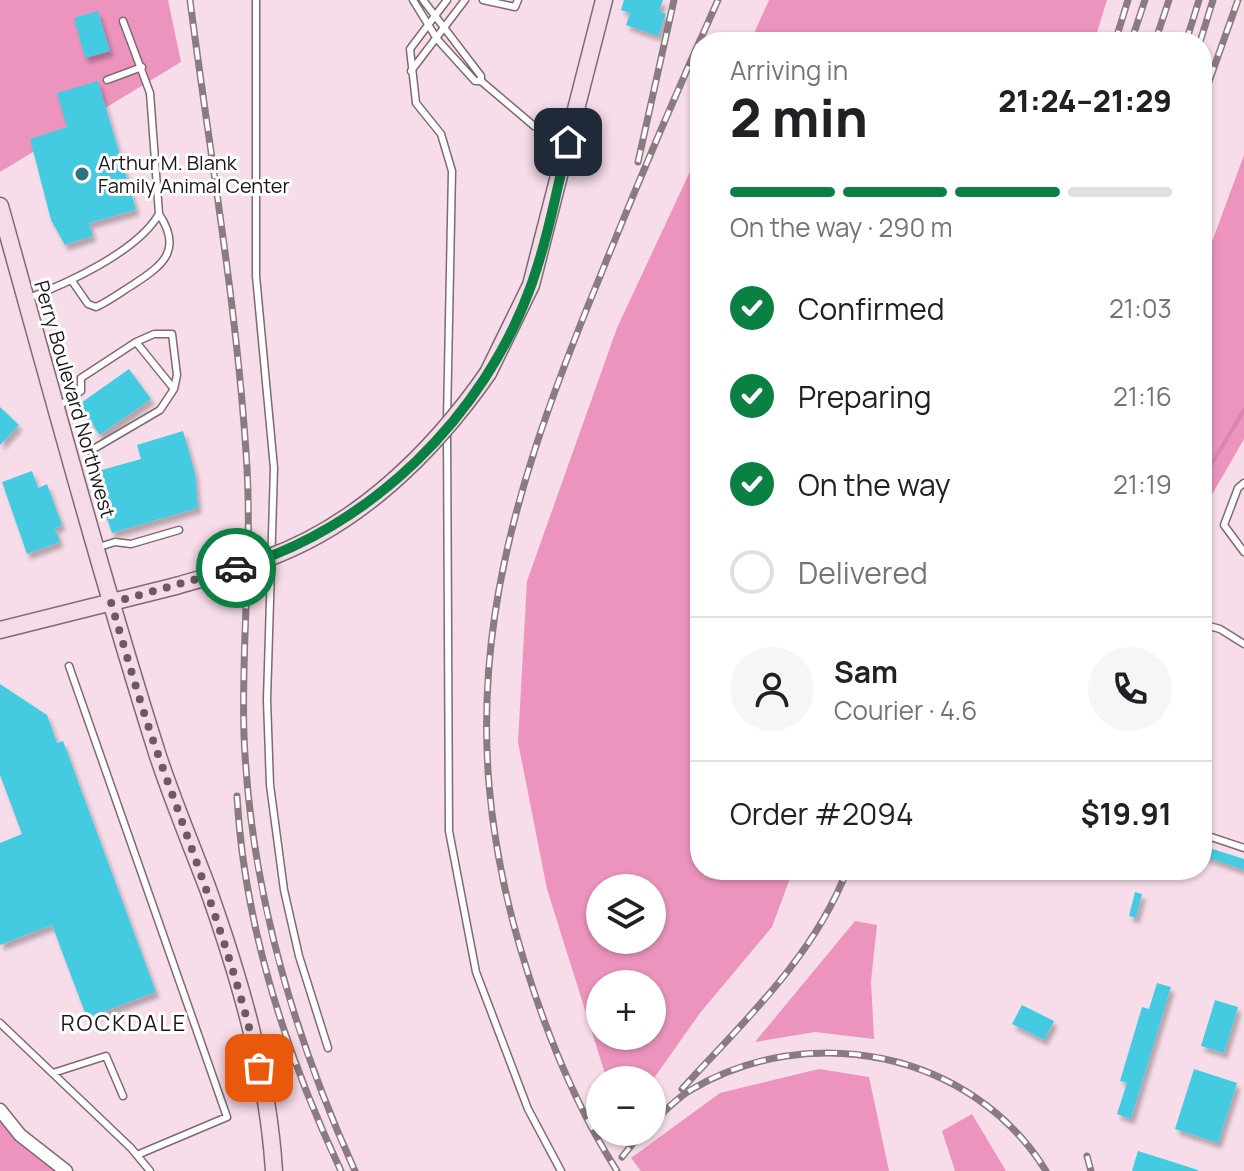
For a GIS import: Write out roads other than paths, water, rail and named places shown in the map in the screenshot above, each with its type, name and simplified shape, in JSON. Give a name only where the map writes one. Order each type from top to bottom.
[{"type":"street","points":[[0,630],[176,586],[267,559],[320,533],[380,493],[428,449],[461,412],[488,373],[531,285],[604,0]]},
{"type":"street","name":"Perry Boulevard Northwest","points":[[0,206],[111,603],[159,757],[209,893],[247,1015],[271,1121],[274,1171]]},
{"type":"street","points":[[0,1110],[20,1135],[66,1171]]},
{"type":"lane","points":[[256,0],[256,276],[274,468],[267,629],[270,785],[284,890],[299,956],[328,1048]]},
{"type":"lane","points":[[413,0],[435,37],[475,81],[481,81],[534,126],[568,142]]},
{"type":"lane","points":[[423,0],[481,76],[481,81]]},
{"type":"lane","points":[[447,0],[410,49],[416,103],[441,134],[452,171],[447,379],[449,831],[476,972],[528,1109],[561,1171]]},
{"type":"lane","points":[[411,71],[465,0]]},
{"type":"lane","points":[[483,0],[515,7],[518,0]]},
{"type":"lane","points":[[72,281],[88,304],[96,307],[163,265],[169,250],[167,227],[159,214],[150,93],[123,21]]},
{"type":"lane","points":[[107,80],[142,67]]},
{"type":"lane","points":[[26,299],[72,281],[148,231],[159,214]]},
{"type":"lane","points":[[56,407],[68,404],[81,391],[81,378],[136,342],[154,334],[172,334],[177,375],[174,389],[160,410],[90,451]]},
{"type":"lane","points":[[136,342],[174,389]]},
{"type":"lane","points":[[1244,483],[1238,488],[1224,525],[1244,552]]},
{"type":"lane","points":[[95,548],[115,542],[131,544],[179,530]]},
{"type":"lane","points":[[1212,627],[1244,644]]},
{"type":"lane","points":[[69,666],[227,1117],[137,1155]]},
{"type":"lane","points":[[1212,837],[1244,848]]},
{"type":"lane","points":[[0,1023],[150,1171]]},
{"type":"lane","points":[[53,1073],[106,1056],[123,1096]]},
{"type":"waterway","points":[[1212,463],[1244,410]]},
{"type":"railway","points":[[190,0],[243,410],[248,501],[244,735],[255,848],[265,904],[294,1012],[332,1119],[355,1171]]},
{"type":"railway","points":[[638,162],[674,0]]},
{"type":"railway","points":[[704,32],[718,0]]},
{"type":"railway","points":[[1118,32],[1128,0]]},
{"type":"railway","points":[[1134,32],[1145,0]]},
{"type":"railway","points":[[1158,32],[1169,0]]},
{"type":"railway","points":[[1189,32],[1199,0]]},
{"type":"railway","points":[[1203,32],[1213,0]]},
{"type":"railway","points":[[1212,73],[1238,0]]},
{"type":"railway","points":[[617,1171],[589,1123],[565,1072],[526,967],[502,873],[489,783],[487,698],[495,614],[511,532],[535,449],[565,363],[690,64]]},
{"type":"railway","points":[[237,796],[248,893],[271,988],[303,1081],[341,1171]]},
{"type":"railway","points":[[682,1089],[796,960],[816,932],[843,880]]},
{"type":"railway","points":[[666,1110],[689,1091],[735,1069],[785,1056],[835,1053],[884,1059],[932,1074],[976,1098],[1014,1130],[1046,1171]]},
{"type":"railway","points":[[622,1157],[631,1146]]},
{"type":"railway","points":[[1087,1156],[1091,1171]]},
{"type":"place","name":"Arthur M. Blank Family Animal Center","points":[[82,174]]},
{"type":"district","name":"ROCKDALE","points":[[124,1023]]}]
